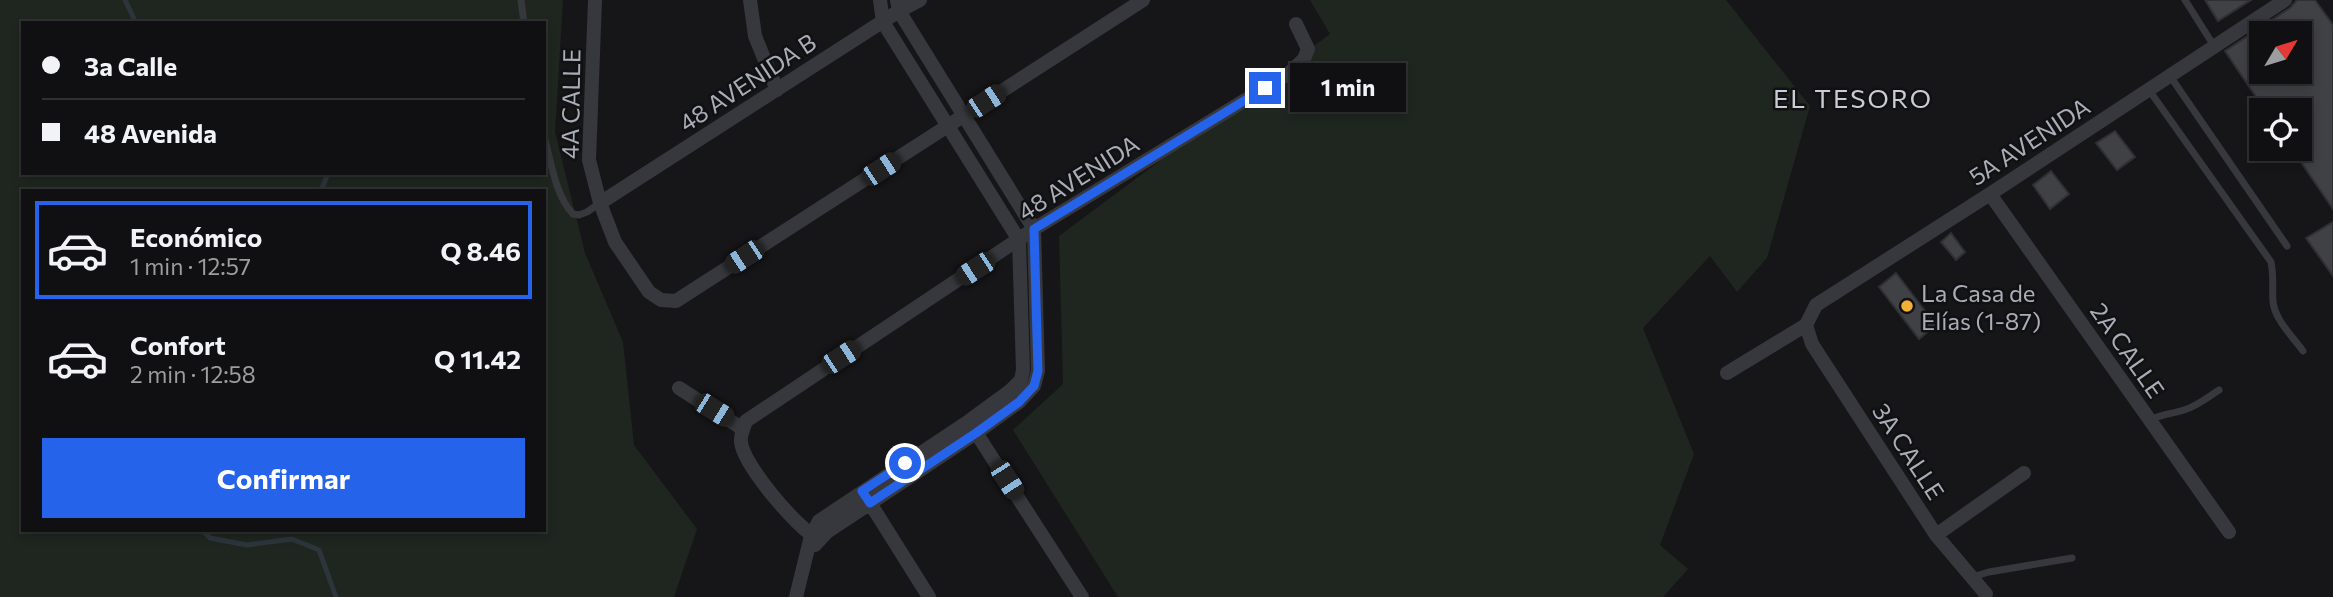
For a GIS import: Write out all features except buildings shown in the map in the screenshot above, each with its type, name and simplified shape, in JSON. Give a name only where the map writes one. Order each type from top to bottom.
[{"type":"street","name":"4A CALLE","points":[[595,0],[589,160],[600,203],[615,242],[649,292],[661,300],[676,301],[950,125]]},
{"type":"street","points":[[750,0],[755,36],[777,90]]},
{"type":"street","points":[[880,0],[883,22],[950,125],[1019,240],[1023,370],[1021,380],[973,427]]},
{"type":"street","name":"48 AVENIDA B","points":[[600,203],[883,22],[898,5],[920,0]]},
{"type":"street","points":[[950,125],[1143,0]]},
{"type":"street","name":"5A AVENIDA","points":[[1727,373],[1805,325],[1816,305],[2285,0]]},
{"type":"street","points":[[796,597],[815,538],[866,497],[973,427],[1019,402],[1034,386],[1038,371],[1034,229],[898,5]]},
{"type":"street","name":"48 AVENIDA","points":[[743,429],[752,415],[1034,229],[1288,74],[1304,59],[1308,49],[1296,24]]},
{"type":"street","name":"2A CALLE","points":[[1990,194],[2229,533]]},
{"type":"street","name":"3A CALLE","points":[[1805,325],[1812,344],[1937,535],[1986,594]]},
{"type":"street","points":[[679,388],[743,429],[740,442],[752,468],[782,508],[815,538]]},
{"type":"street","points":[[973,427],[1082,597]]},
{"type":"street","points":[[1937,535],[2024,473]]},
{"type":"street","points":[[866,497],[929,597]]},
{"type":"lane","points":[[521,0],[524,21]]},
{"type":"lane","points":[[2185,0],[2214,46]]},
{"type":"lane","points":[[2170,76],[2287,246]]},
{"type":"lane","points":[[2149,89],[2271,262],[2274,277],[2273,304],[2278,317],[2303,351]]},
{"type":"lane","points":[[546,144],[567,208],[573,214],[579,215],[600,203]]},
{"type":"lane","points":[[2150,420],[2162,414],[2181,412],[2219,390]]},
{"type":"lane","points":[[1972,577],[2072,558]]},
{"type":"shaded area","points":[[0,0],[563,0],[555,132],[585,253],[623,342],[634,445],[697,529],[674,597],[0,597]]},
{"type":"shaded area","points":[[1310,0],[1726,0],[1810,106],[1767,258],[1737,292],[1710,256],[1643,328],[1694,454],[1660,545],[1688,569],[1663,597],[1118,597],[1013,430],[1063,384],[1059,236],[1330,34]]},
{"type":"waterway","points":[[125,0],[135,21]]},
{"type":"waterway","points":[[322,189],[327,175]]},
{"type":"waterway","points":[[204,532],[210,538],[247,545],[292,539],[319,550],[336,597]]},
{"type":"place","name":"La Casa de Elías (1-87)","points":[[1907,306]]},
{"type":"district","name":"EL TESORO","points":[[1853,97]]},
{"type":"route","points":[[905,463],[862,491],[870,503],[976,433],[1019,402],[1034,386],[1038,371],[1034,229],[1265,88]]}]
